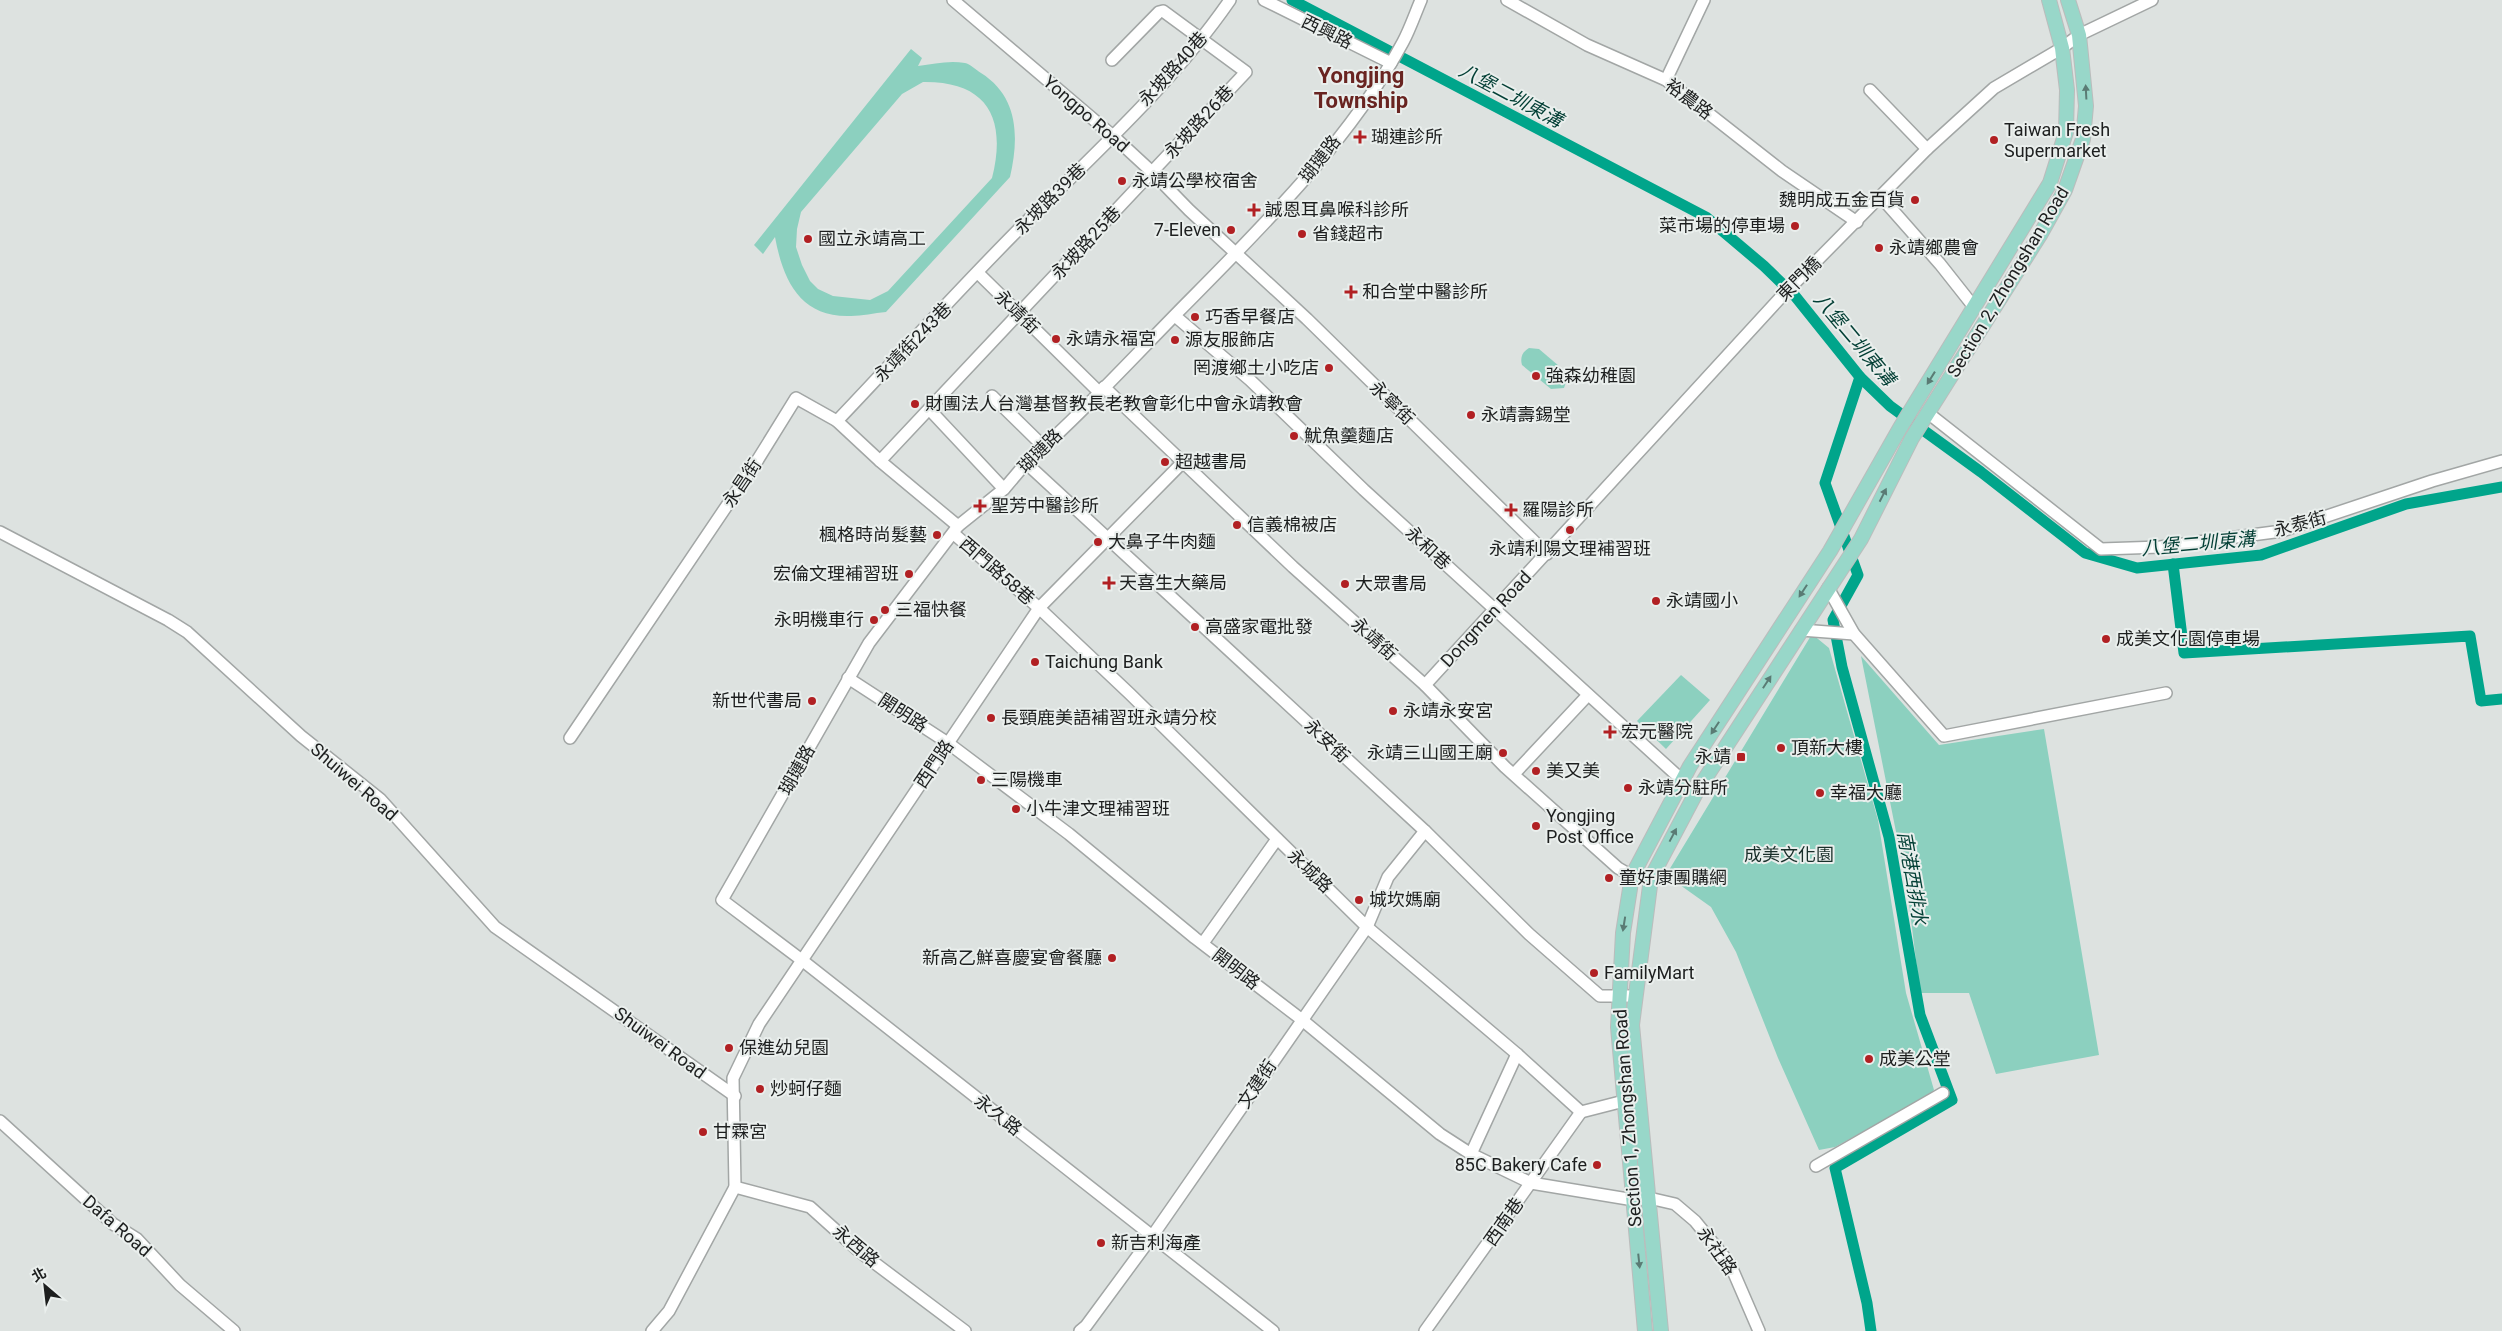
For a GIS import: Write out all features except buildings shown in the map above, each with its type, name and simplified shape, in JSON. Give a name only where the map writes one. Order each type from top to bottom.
[{"type":"main road","name":"Section 2, Zhongshan Road","points":[[1682,780],[1830,551],[1915,403],[2030,219],[2053,175],[2066,132],[2067,90],[2062,48],[2048,0]]},
{"type":"main road","name":"Section 2, Zhongshan Road","points":[[1828,588],[1861,539],[1912,438],[2040,235],[2065,190],[2083,139],[2086,106],[2079,35],[2068,0]]},
{"type":"main road","points":[[1650,878],[1696,791],[1828,588]]},
{"type":"main road","points":[[1632,876],[1682,780]]},
{"type":"main road","name":"Section 1, Zhongshan Road","points":[[1632,876],[1623,933],[1618,1027],[1645,1331]]},
{"type":"main road","name":"Section 1, Zhongshan Road","points":[[1650,878],[1632,1025],[1661,1331]]},
{"type":"street","name":"Yongpo Road","points":[[953,0],[1113,136],[1235,254]]},
{"type":"street","name":"永坡路40巷","points":[[1113,136],[1203,39],[1230,0]]},
{"type":"street","name":"西興路","points":[[1264,0],[1391,63]]},
{"type":"street","name":"瑚璉路","points":[[722,900],[869,643],[956,530],[1004,488],[1026,463],[1102,390],[1304,181],[1358,111],[1391,63],[1404,40],[1421,0]]},
{"type":"street","name":"裕農路","points":[[1507,0],[1587,45],[1666,80],[1782,171],[1857,222]]},
{"type":"street","points":[[1666,80],[1704,0]]},
{"type":"street","name":"東門橋","points":[[1547,554],[1781,296],[1857,222],[1927,149],[1994,88],[2062,48],[2079,35],[2152,0]]},
{"type":"street","points":[[1112,60],[1158,12],[1163,11],[1203,39]]},
{"type":"street","name":"永坡路26巷","points":[[1152,172],[1246,72],[1203,39]]},
{"type":"street","points":[[1870,90],[1927,149]]},
{"type":"street","name":"永坡路39巷","points":[[987,262],[1113,136]]},
{"type":"street","name":"永坡路25巷","points":[[880,462],[1152,172]]},
{"type":"street","points":[[1881,197],[1940,264],[1974,307]]},
{"type":"street","name":"永寧街","points":[[1235,254],[1306,319],[1547,554]]},
{"type":"street","name":"永靖街243巷","points":[[837,421],[987,262]]},
{"type":"street","name":"永靖街","points":[[978,273],[1019,314],[1293,567],[1425,685],[1514,774],[1603,855],[1632,876],[1650,878]]},
{"type":"street","name":"永和巷","points":[[1175,316],[1250,380],[1495,610],[1682,780]]},
{"type":"street","points":[[992,396],[1044,447]]},
{"type":"street","name":"永昌街","points":[[570,738],[757,461],[796,398],[837,421],[956,530]]},
{"type":"street","points":[[929,409],[1004,488]]},
{"type":"street","name":"永泰街","points":[[1928,414],[2100,549],[2160,547],[2282,532],[2432,481],[2502,461]]},
{"type":"street","name":"永安街","points":[[1026,463],[1425,831],[1528,934],[1600,996],[1635,996]]},
{"type":"street","name":"西門路","points":[[735,1187],[733,1078],[759,1024],[1039,608],[1182,463]]},
{"type":"street","name":"西門路58巷","points":[[956,530],[1039,608]]},
{"type":"street","name":"Shuiwei Road","points":[[0,532],[168,620],[187,632],[301,736],[380,799],[495,927],[734,1096]]},
{"type":"street","name":"Dongmen Road","points":[[1425,685],[1547,554]]},
{"type":"street","points":[[1828,588],[1854,634],[1944,736],[2166,693]]},
{"type":"street","name":"永城路","points":[[1039,608],[1144,707],[1367,927],[1517,1054],[1581,1112]]},
{"type":"street","points":[[1801,630],[1854,634]]},
{"type":"street","name":"開明路","points":[[848,678],[948,743],[1068,834],[1203,944],[1301,1019],[1440,1134],[1471,1154],[1531,1183],[1634,1200],[1649,1198]]},
{"type":"street","points":[[1514,774],[1588,695]]},
{"type":"street","name":"文建街","points":[[1080,1331],[1086,1326],[1153,1235],[1301,1019],[1367,927],[1388,877],[1425,831]]},
{"type":"street","points":[[1203,944],[1277,839]]},
{"type":"street","name":"永久路","points":[[722,900],[803,960],[1273,1331]]},
{"type":"street","points":[[1471,1154],[1517,1054]]},
{"type":"street","points":[[1816,1166],[1943,1093]]},
{"type":"street","points":[[1581,1112],[1624,1101]]},
{"type":"street","name":"西南巷","points":[[1425,1331],[1581,1112]]},
{"type":"street","name":"Dafa Road","points":[[0,1121],[113,1224],[137,1239],[180,1285],[234,1331]]},
{"type":"street","points":[[652,1331],[669,1311],[735,1187]]},
{"type":"street","name":"永西路","points":[[735,1187],[810,1207],[860,1252],[965,1331]]},
{"type":"street","name":"永社路","points":[[1649,1198],[1675,1204],[1700,1227],[1730,1264],[1759,1331]]},
{"type":"green space","points":[[911,49],[922,58],[918,66],[947,62],[967,64],[994,83],[1003,94],[1013,119],[1015,133],[1015,148],[1010,177],[886,312],[851,316],[833,315],[819,311],[797,293],[789,281],[778,253],[775,237],[763,254],[754,245]],"holes":[[[923,82],[945,83],[963,88],[977,96],[988,108],[994,121],[997,138],[992,178],[888,291],[870,300],[833,296],[818,289],[810,281],[796,247],[797,229],[801,212],[902,94]]]},
{"type":"green space","points":[[1529,348],[1539,349],[1566,372],[1568,376],[1564,388],[1551,389],[1522,365],[1522,355]]},
{"type":"green space","name":"成美文化園","points":[[1812,634],[1829,648],[1878,820],[1906,993],[1934,1090],[1925,1098],[1835,1147],[1819,1150],[1778,1058],[1736,952],[1711,907],[1666,875]]},
{"type":"green space","points":[[1861,656],[1939,745],[2044,729],[2099,1055],[1996,1074],[1969,993],[1920,993],[1907,887]]},
{"type":"green space","points":[[1681,675],[1710,700],[1666,749],[1637,721]]},
{"type":"waterway","name":"八堡二圳東溝","points":[[1292,0],[1706,217],[1764,266],[1795,296],[1860,377],[1890,406],[1981,472],[2085,553],[2137,568],[2261,555],[2406,504],[2502,487]]},
{"type":"waterway","name":"南港西排水","points":[[1860,377],[1825,483],[1858,575],[1833,620],[1842,667],[1889,837],[1920,1015],[1952,1100],[1835,1168],[1867,1303],[1871,1331]]},
{"type":"waterway","points":[[2173,564],[2184,653],[2470,636],[2481,701],[2502,699]]},
{"type":"place","name":"瑚連診所","points":[[1360,137]]},
{"type":"place","name":"Taiwan Fresh Supermarket","points":[[1994,140]]},
{"type":"place","name":"永靖公學校宿舍","points":[[1122,181]]},
{"type":"place","name":"魏明成五金百貨","points":[[1915,200]]},
{"type":"place","name":"誠恩耳鼻喉科診所","points":[[1254,210]]},
{"type":"place","name":"菜市場的停車場","points":[[1795,226]]},
{"type":"place","name":"7-Eleven","points":[[1231,230]]},
{"type":"place","name":"省錢超市","points":[[1302,234]]},
{"type":"place","name":"國立永靖高工","points":[[808,239]]},
{"type":"place","name":"永靖鄉農會","points":[[1879,248]]},
{"type":"place","name":"和合堂中醫診所","points":[[1351,292]]},
{"type":"place","name":"巧香早餐店","points":[[1195,317]]},
{"type":"place","name":"永靖永福宮","points":[[1056,339]]},
{"type":"place","name":"源友服飾店","points":[[1175,340]]},
{"type":"place","name":"罔渡鄉土小吃店","points":[[1329,368]]},
{"type":"place","name":"強森幼稚園","points":[[1536,376]]},
{"type":"place","name":"財團法人台灣基督教長老教會彰化中會永靖教會","points":[[915,404]]},
{"type":"place","name":"永靖壽錫堂","points":[[1471,415]]},
{"type":"place","name":"魷魚羹麵店","points":[[1294,436]]},
{"type":"place","name":"超越書局","points":[[1165,462]]},
{"type":"place","name":"聖芳中醫診所","points":[[980,506]]},
{"type":"place","name":"羅陽診所","points":[[1511,510]]},
{"type":"place","name":"信義棉被店","points":[[1237,525]]},
{"type":"place","name":"永靖利陽文理補習班","points":[[1570,530]]},
{"type":"place","name":"楓格時尚髮藝","points":[[937,535]]},
{"type":"place","name":"大鼻子牛肉麵","points":[[1098,542]]},
{"type":"place","name":"宏倫文理補習班","points":[[909,574]]},
{"type":"place","name":"天喜生大藥局","points":[[1109,583]]},
{"type":"place","name":"大眾書局","points":[[1345,584]]},
{"type":"place","name":"永靖國小","points":[[1656,601]]},
{"type":"place","name":"三福快餐","points":[[885,610]]},
{"type":"place","name":"永明機車行","points":[[874,620]]},
{"type":"place","name":"高盛家電批發","points":[[1195,627]]},
{"type":"place","name":"成美文化園停車場","points":[[2106,639]]},
{"type":"place","name":"Taichung Bank","points":[[1035,662]]},
{"type":"place","name":"新世代書局","points":[[812,701]]},
{"type":"place","name":"永靖永安宮","points":[[1393,711]]},
{"type":"place","name":"長頸鹿美語補習班永靖分校","points":[[991,718]]},
{"type":"place","name":"宏元醫院","points":[[1610,732]]},
{"type":"place","name":"頂新大樓","points":[[1781,748]]},
{"type":"place","name":"永靖三山國王廟","points":[[1503,753]]},
{"type":"place","name":"永靖","points":[[1741,757]]},
{"type":"place","name":"美又美","points":[[1536,771]]},
{"type":"place","name":"三陽機車","points":[[981,780]]},
{"type":"place","name":"永靖分駐所","points":[[1628,788]]},
{"type":"place","name":"幸福大廳","points":[[1820,793]]},
{"type":"place","name":"小牛津文理補習班","points":[[1016,809]]},
{"type":"place","name":"Yongjing Post Office","points":[[1536,826]]},
{"type":"place","name":"童好康團購網","points":[[1609,878]]},
{"type":"place","name":"城坎媽廟","points":[[1359,900]]},
{"type":"place","name":"新高乙鮮喜慶宴會餐廳","points":[[1112,958]]},
{"type":"place","name":"FamilyMart","points":[[1594,973]]},
{"type":"place","name":"保進幼兒園","points":[[729,1048]]},
{"type":"place","name":"成美公堂","points":[[1869,1059]]},
{"type":"place","name":"炒蚵仔麵","points":[[760,1089]]},
{"type":"place","name":"甘霖宮","points":[[703,1132]]},
{"type":"place","name":"85C Bakery Cafe","points":[[1597,1165]]},
{"type":"place","name":"新吉利海產","points":[[1101,1243]]},
{"type":"district","name":"Yongjing Township","points":[[1361,88]]}]
